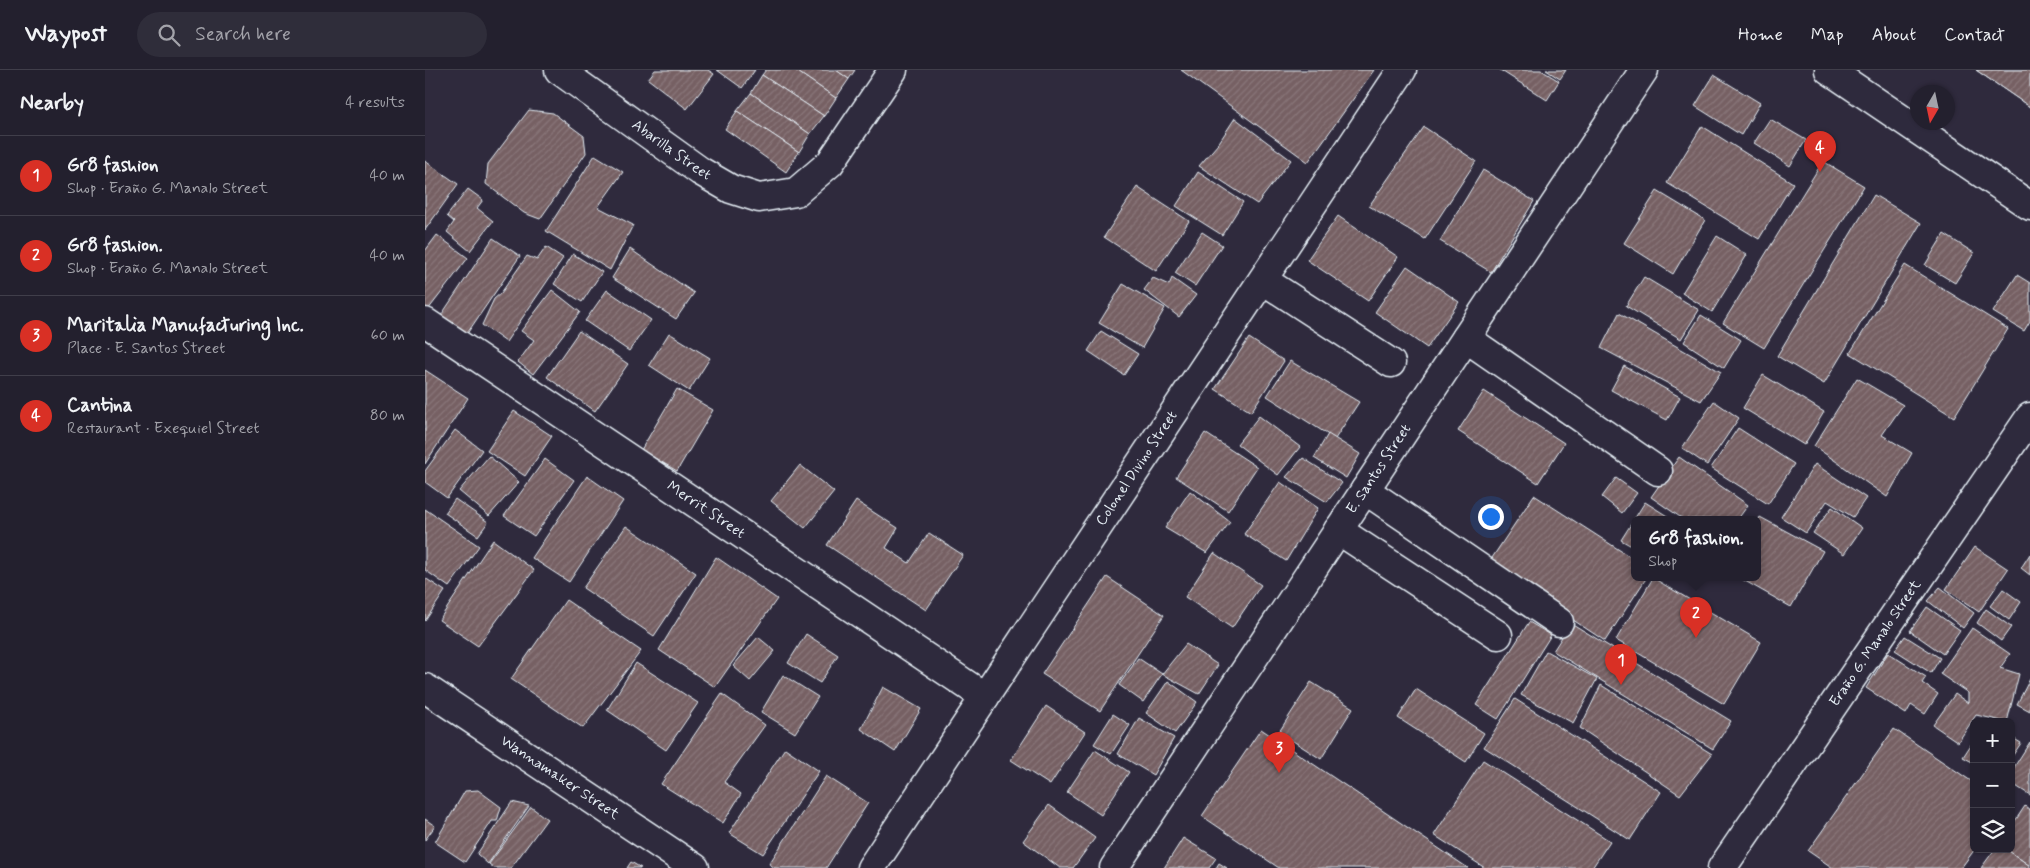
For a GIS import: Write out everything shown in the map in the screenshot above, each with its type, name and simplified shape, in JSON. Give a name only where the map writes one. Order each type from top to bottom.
[{"type":"street","name":"Abarilla Street","points":[[559,70],[700,171],[731,189],[759,198],[796,192],[830,163],[893,70]]},
{"type":"street","name":"Colonel Divino Street","points":[[871,868],[1403,70]]},
{"type":"street","name":"E. Santos Street","points":[[1114,868],[1644,70]]},
{"type":"street","points":[[1829,70],[2030,206]]},
{"type":"street","points":[[1263,280],[1391,363]]},
{"type":"street","name":"Merrit Street","points":[[425,322],[985,696]]},
{"type":"street","points":[[1466,338],[1658,471]]},
{"type":"street","name":"Eraño G. Manalo Street","points":[[1722,868],[2030,417]]},
{"type":"street","points":[[1365,490],[1559,622]]},
{"type":"street","points":[[1339,530],[1498,635]]},
{"type":"street","name":"Wannamaker Street","points":[[425,688],[695,868]]},
{"type":"building","points":[[655,70],[708,70],[714,74],[687,109],[648,79]]},
{"type":"building","points":[[717,70],[755,70],[742,88]]},
{"type":"building","points":[[766,70],[795,70],[836,98],[824,116],[762,75]]},
{"type":"building","points":[[795,70],[836,70],[849,79],[836,98]]},
{"type":"building","points":[[836,70],[855,70],[849,79]]},
{"type":"building","points":[[1181,70],[1374,70],[1308,162]]},
{"type":"building","points":[[1500,70],[1541,70],[1559,81],[1547,100]]},
{"type":"building","points":[[1546,70],[1566,70],[1560,79]]},
{"type":"building","points":[[1976,70],[2030,70],[2030,107]]},
{"type":"building","points":[[1976,70],[2030,70],[2030,107]]},
{"type":"building","points":[[762,75],[824,116],[810,134],[751,93]]},
{"type":"building","points":[[1714,75],[1760,103],[1741,135],[1695,106]]},
{"type":"building","points":[[751,93],[810,134],[799,152],[737,111]]},
{"type":"building","points":[[529,110],[553,113],[584,136],[586,153],[540,219],[524,213],[486,184],[488,164]]},
{"type":"building","points":[[737,111],[799,152],[786,172],[725,129]]},
{"type":"building","points":[[1235,118],[1291,160],[1257,204],[1199,166],[1218,144]]},
{"type":"building","points":[[1770,119],[1806,140],[1790,166],[1754,143]]},
{"type":"building","points":[[1702,126],[1793,183],[1759,239],[1667,183]]},
{"type":"building","points":[[1424,127],[1476,161],[1425,239],[1369,206]]},
{"type":"building","points":[[595,155],[623,172],[598,207],[633,225],[610,270],[546,231]]},
{"type":"building","points":[[425,161],[458,184],[425,230]]},
{"type":"building","points":[[1823,161],[1864,186],[1764,348],[1723,323]]},
{"type":"building","points":[[1483,170],[1534,201],[1491,272],[1440,241]]},
{"type":"building","points":[[1198,172],[1243,202],[1222,235],[1176,206]]},
{"type":"building","points":[[1137,187],[1189,221],[1156,271],[1104,237]]},
{"type":"building","points":[[468,189],[483,200],[477,208],[493,221],[470,251],[447,232],[454,222],[447,216]]},
{"type":"building","points":[[1657,191],[1705,220],[1673,274],[1624,243]]},
{"type":"building","points":[[1874,195],[1921,223],[1824,384],[1777,356]]},
{"type":"building","points":[[1338,216],[1398,257],[1368,301],[1307,260]]},
{"type":"building","points":[[1202,232],[1222,245],[1195,286],[1175,273]]},
{"type":"building","points":[[1944,234],[1974,253],[1955,283],[1925,265]]},
{"type":"building","points":[[437,235],[468,258],[428,310],[425,308],[425,251]]},
{"type":"building","points":[[1717,236],[1747,255],[1712,312],[1682,293]]},
{"type":"building","points":[[493,238],[520,256],[466,335],[440,317]]},
{"type":"building","points":[[546,247],[563,258],[506,342],[482,325],[494,299],[501,293],[527,256],[537,260]]},
{"type":"building","points":[[630,249],[694,293],[676,319],[612,278]]},
{"type":"building","points":[[573,254],[602,272],[582,302],[554,284]]},
{"type":"building","points":[[1905,265],[2008,329],[1954,417],[1850,353]]},
{"type":"building","points":[[1407,266],[1459,302],[1427,348],[1375,312]]},
{"type":"building","points":[[2017,275],[2030,283],[2030,321],[2024,331],[1993,312]]},
{"type":"building","points":[[1644,277],[1699,310],[1681,339],[1626,306]]},
{"type":"building","points":[[1153,278],[1169,285],[1172,278],[1196,295],[1179,317],[1144,290]]},
{"type":"building","points":[[1123,284],[1165,308],[1142,348],[1099,323]]},
{"type":"building","points":[[552,290],[580,312],[533,374],[518,362],[534,340],[521,331]]},
{"type":"building","points":[[607,290],[651,320],[629,351],[585,321]]},
{"type":"building","points":[[1619,313],[1721,372],[1701,401],[1601,348]]},
{"type":"building","points":[[1701,315],[1741,340],[1724,368],[1684,342]]},
{"type":"building","points":[[579,331],[628,364],[595,411],[547,377]]},
{"type":"building","points":[[1101,331],[1138,354],[1124,375],[1088,351]]},
{"type":"building","points":[[669,333],[710,358],[689,391],[649,365]]},
{"type":"building","points":[[1249,338],[1284,361],[1251,412],[1215,389]]},
{"type":"building","points":[[1290,361],[1359,402],[1335,439],[1267,396]]},
{"type":"building","points":[[1624,366],[1680,397],[1667,420],[1611,390]]},
{"type":"building","points":[[425,370],[468,398],[425,464]]},
{"type":"building","points":[[1763,375],[1824,412],[1804,445],[1743,408]]},
{"type":"building","points":[[1857,378],[1903,405],[1882,435],[1912,453],[1887,497],[1814,446]]},
{"type":"building","points":[[677,389],[713,410],[677,471],[641,450]]},
{"type":"building","points":[[1484,391],[1564,443],[1538,483],[1458,431]]},
{"type":"building","points":[[1714,401],[1739,418],[1707,465],[1682,448]]},
{"type":"building","points":[[514,411],[552,436],[525,476],[487,451]]},
{"type":"building","points":[[1259,416],[1300,447],[1278,475],[1237,444]]},
{"type":"building","points":[[1738,428],[1794,464],[1768,504],[1711,468]]},
{"type":"building","points":[[455,430],[482,450],[447,498],[425,482],[425,471]]},
{"type":"building","points":[[1205,433],[1257,467],[1228,511],[1176,477]]},
{"type":"building","points":[[1328,434],[1360,454],[1346,478],[1314,458]]},
{"type":"building","points":[[489,456],[519,482],[489,516],[459,491]]},
{"type":"building","points":[[1679,457],[1748,505],[1740,516],[1679,516],[1651,497]]},
{"type":"building","points":[[1303,458],[1342,483],[1327,502],[1286,477]]},
{"type":"building","points":[[545,459],[574,480],[534,536],[504,516]]},
{"type":"building","points":[[1815,464],[1866,498],[1853,517],[1827,501],[1806,533],[1781,517]]},
{"type":"building","points":[[800,465],[834,492],[805,528],[771,501]]},
{"type":"building","points":[[587,476],[623,501],[569,582],[532,558]]},
{"type":"building","points":[[1616,478],[1637,493],[1622,513],[1602,497]]},
{"type":"building","points":[[1280,482],[1318,508],[1286,561],[1244,534]]},
{"type":"building","points":[[1190,491],[1230,522],[1207,553],[1165,528]]},
{"type":"building","points":[[1534,495],[1631,557],[1631,581],[1644,581],[1605,641],[1488,564]]},
{"type":"building","points":[[455,499],[488,522],[478,536],[445,513]]},
{"type":"building","points":[[856,501],[898,528],[886,548],[909,563],[929,533],[963,555],[926,610],[827,545]]},
{"type":"building","points":[[1645,502],[1667,516],[1636,516]]},
{"type":"building","points":[[1832,507],[1862,528],[1844,554],[1813,533]]},
{"type":"building","points":[[425,509],[479,546],[449,587],[425,570]]},
{"type":"building","points":[[1761,518],[1823,551],[1791,607],[1745,581],[1761,581]]},
{"type":"building","points":[[1631,524],[1631,546],[1621,540]]},
{"type":"building","points":[[626,526],[696,573],[654,636],[583,588]]},
{"type":"building","points":[[493,540],[534,570],[478,646],[439,620]]},
{"type":"building","points":[[1975,547],[2008,569],[1979,612],[1946,589]]},
{"type":"building","points":[[1214,553],[1261,585],[1232,628],[1185,597]]},
{"type":"building","points":[[2030,554],[2030,575],[2021,568]]},
{"type":"building","points":[[716,557],[777,599],[715,687],[659,650]]},
{"type":"building","points":[[1107,577],[1164,615],[1100,711],[1042,674]]},
{"type":"building","points":[[425,578],[445,591],[425,621]]},
{"type":"building","points":[[1651,581],[1658,581],[1761,642],[1724,704],[1616,640]]},
{"type":"building","points":[[1940,587],[1974,613],[1963,628],[1928,601]]},
{"type":"building","points":[[2003,589],[2021,602],[2009,620],[1990,606]]},
{"type":"building","points":[[566,600],[641,651],[583,728],[511,679]]},
{"type":"building","points":[[1927,607],[1960,630],[1943,654],[1910,631]]},
{"type":"building","points":[[1986,609],[2011,627],[2001,641],[1977,623]]},
{"type":"building","points":[[1529,622],[1551,635],[1498,719],[1476,705]]},
{"type":"building","points":[[1571,623],[1731,721],[1713,749],[1553,651]]},
{"type":"building","points":[[1972,628],[2010,654],[2000,668],[2019,674],[2008,718],[1989,718],[1976,715],[1974,718],[1970,718],[1970,724],[1958,742],[1933,725],[1955,694],[1968,703],[1968,693],[1940,674]]},
{"type":"building","points":[[806,634],[838,655],[820,683],[788,663]]},
{"type":"building","points":[[1905,636],[1940,658],[1931,673],[1895,650]]},
{"type":"building","points":[[758,637],[775,651],[750,681],[733,666]]},
{"type":"building","points":[[1186,644],[1218,665],[1199,694],[1162,674]]},
{"type":"building","points":[[1546,651],[1597,679],[1573,723],[1521,695]]},
{"type":"building","points":[[1888,653],[1926,677],[1922,683],[1938,694],[1925,714],[1911,705],[1906,714],[1866,688]]},
{"type":"building","points":[[1138,658],[1162,674],[1143,702],[1119,685]]},
{"type":"building","points":[[636,663],[698,703],[666,750],[607,710]]},
{"type":"building","points":[[783,675],[818,697],[795,733],[761,712]]},
{"type":"building","points":[[2030,679],[2030,711],[2017,704]]},
{"type":"building","points":[[1168,681],[1197,702],[1175,733],[1146,713]]},
{"type":"building","points":[[1311,682],[1353,708],[1321,759],[1279,732]]},
{"type":"building","points":[[1601,685],[1712,754],[1680,795],[1580,728]]},
{"type":"building","points":[[883,687],[921,709],[895,752],[861,729]]},
{"type":"building","points":[[1416,689],[1484,733],[1466,762],[1398,718]]},
{"type":"building","points":[[722,694],[765,725],[724,782],[741,794],[723,823],[661,784]]},
{"type":"building","points":[[1515,699],[1661,792],[1630,840],[1484,747]]},
{"type":"building","points":[[1046,706],[1085,732],[1050,785],[1011,760]]},
{"type":"building","points":[[1113,714],[1130,725],[1111,754],[1094,744]]},
{"type":"building","points":[[1139,718],[1174,738],[1153,775],[1118,754]]},
{"type":"building","points":[[1261,729],[1468,868],[1279,868],[1202,816]]},
{"type":"building","points":[[1894,729],[1970,780],[1970,853],[1972,853],[1961,868],[1833,868],[1808,851]]},
{"type":"building","points":[[2015,739],[2021,743],[2015,752]]},
{"type":"building","points":[[2030,742],[2030,795],[2015,786],[2015,766]]},
{"type":"building","points":[[1970,746],[1970,761],[1963,757]]},
{"type":"building","points":[[785,748],[819,771],[763,854],[729,833]]},
{"type":"building","points":[[1095,750],[1129,772],[1101,815],[1067,792]]},
{"type":"building","points":[[1483,760],[1610,841],[1592,868],[1485,868],[1434,835]]},
{"type":"building","points":[[826,776],[868,803],[826,868],[775,868],[769,864]]},
{"type":"building","points":[[478,790],[501,807],[497,821],[492,821],[465,862],[435,842],[465,791]]},
{"type":"building","points":[[512,802],[529,806],[488,864],[477,854]]},
{"type":"building","points":[[1049,805],[1095,838],[1073,868],[1060,868],[1023,841]]},
{"type":"building","points":[[2025,806],[2030,810],[2030,866],[2012,853],[2015,853],[2015,821]]},
{"type":"building","points":[[531,807],[547,819],[511,868],[494,868],[489,864]]},
{"type":"building","points":[[425,819],[435,826],[425,840]]},
{"type":"building","points":[[1183,838],[1216,858],[1209,868],[1164,868]]},
{"type":"building","points":[[1992,853],[2012,853],[2030,866],[2030,868],[1981,868]]},
{"type":"building","points":[[631,862],[641,868],[627,868]]},
{"type":"building","points":[[1219,863],[1227,868],[1216,868]]},
{"type":"place","name":"Cantina","points":[[1820,172]]},
{"type":"place","name":"Gr8 fashion.","points":[[1696,638]]},
{"type":"place","name":"Gr8 fashion","points":[[1621,685]]},
{"type":"place","name":"Maritalia Manufacturing Inc.","points":[[1279,773]]}]
